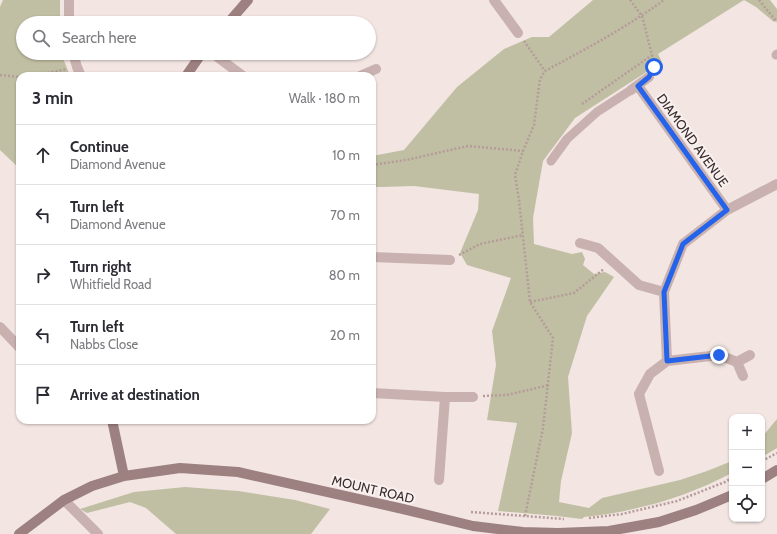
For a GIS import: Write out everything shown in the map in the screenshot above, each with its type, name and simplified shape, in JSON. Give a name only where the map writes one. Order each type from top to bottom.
[{"type":"street","points":[[69,0],[69,16]]},
{"type":"street","points":[[234,16],[248,0]]},
{"type":"street","points":[[494,0],[518,33]]},
{"type":"street","points":[[75,60],[79,72]]},
{"type":"street","points":[[189,72],[197,60]]},
{"type":"street","points":[[221,60],[238,72]]},
{"type":"street","points":[[369,72],[376,69]]},
{"type":"street","points":[[634,88],[649,77]]},
{"type":"street","name":"DIAMOND AVENUE","points":[[634,88],[727,210]]},
{"type":"street","points":[[667,361],[664,292],[683,244],[727,210],[776,188]]},
{"type":"street","points":[[580,243],[598,248],[639,285],[664,292]]},
{"type":"street","points":[[376,257],[450,260]]},
{"type":"street","points":[[0,327],[16,344]]},
{"type":"street","points":[[737,362],[750,354]]},
{"type":"street","points":[[659,471],[639,394],[650,374],[667,361],[719,355],[737,362],[743,376]]},
{"type":"street","points":[[376,393],[473,397]]},
{"type":"street","points":[[439,480],[445,397]]},
{"type":"street","points":[[113,424],[124,476]]},
{"type":"street","name":"MOUNT ROAD","points":[[19,534],[64,500],[92,486],[124,476],[180,468],[238,472],[402,509],[472,530],[558,533],[609,531],[659,522],[696,510],[729,496]]},
{"type":"street","points":[[765,477],[777,470]]},
{"type":"street","points":[[64,500],[98,534]]},
{"type":"lane","points":[[551,161],[567,139],[597,112],[634,88]]},
{"type":"path","points":[[630,0],[642,16],[652,55],[654,67],[649,77]]},
{"type":"path","points":[[568,519],[525,516],[543,428],[549,385],[553,338],[530,302],[515,175],[534,125],[540,79],[545,71],[602,40],[642,16],[664,0]]},
{"type":"path","points":[[760,0],[777,22]]},
{"type":"path","points":[[518,33],[545,71]]},
{"type":"path","points":[[582,104],[652,55]]},
{"type":"path","points":[[0,75],[16,77]]},
{"type":"path","points":[[376,164],[406,160],[468,146],[523,151]]},
{"type":"path","points":[[450,260],[480,244],[523,235]]},
{"type":"path","points":[[530,302],[574,293],[613,262]]},
{"type":"path","points":[[473,397],[507,395],[549,385]]},
{"type":"path","points":[[765,459],[777,453]]},
{"type":"path","points":[[582,519],[622,514],[677,501],[729,480]]},
{"type":"green space","points":[[3,0],[60,0],[60,16],[16,16],[16,60],[64,60],[68,72],[16,72],[16,165],[0,150],[0,7]]},
{"type":"green space","points":[[593,0],[744,0],[658,54],[662,62],[575,118],[543,161],[533,218],[534,244],[572,254],[582,252],[585,259],[583,265],[594,274],[605,272],[614,277],[587,316],[568,377],[572,433],[561,481],[559,502],[589,508],[602,498],[680,480],[729,462],[729,474],[696,490],[658,503],[621,512],[584,517],[582,519],[498,511],[517,423],[487,420],[496,365],[492,331],[511,278],[467,265],[460,253],[478,210],[479,194],[414,186],[376,187],[376,155],[404,150],[457,87],[504,49],[532,37],[549,37]]},
{"type":"green space","points":[[744,0],[770,0],[777,9],[777,21],[774,22],[756,7]]},
{"type":"green space","points":[[777,419],[777,448],[765,455],[765,450],[765,433]]},
{"type":"green space","points":[[185,487],[238,491],[295,500],[330,509],[311,534],[176,534],[146,508],[130,502],[87,513],[80,509],[134,492]]},
{"type":"route","points":[[654,67],[649,77],[638,86],[727,210],[683,244],[664,292],[667,361],[719,355]]}]
